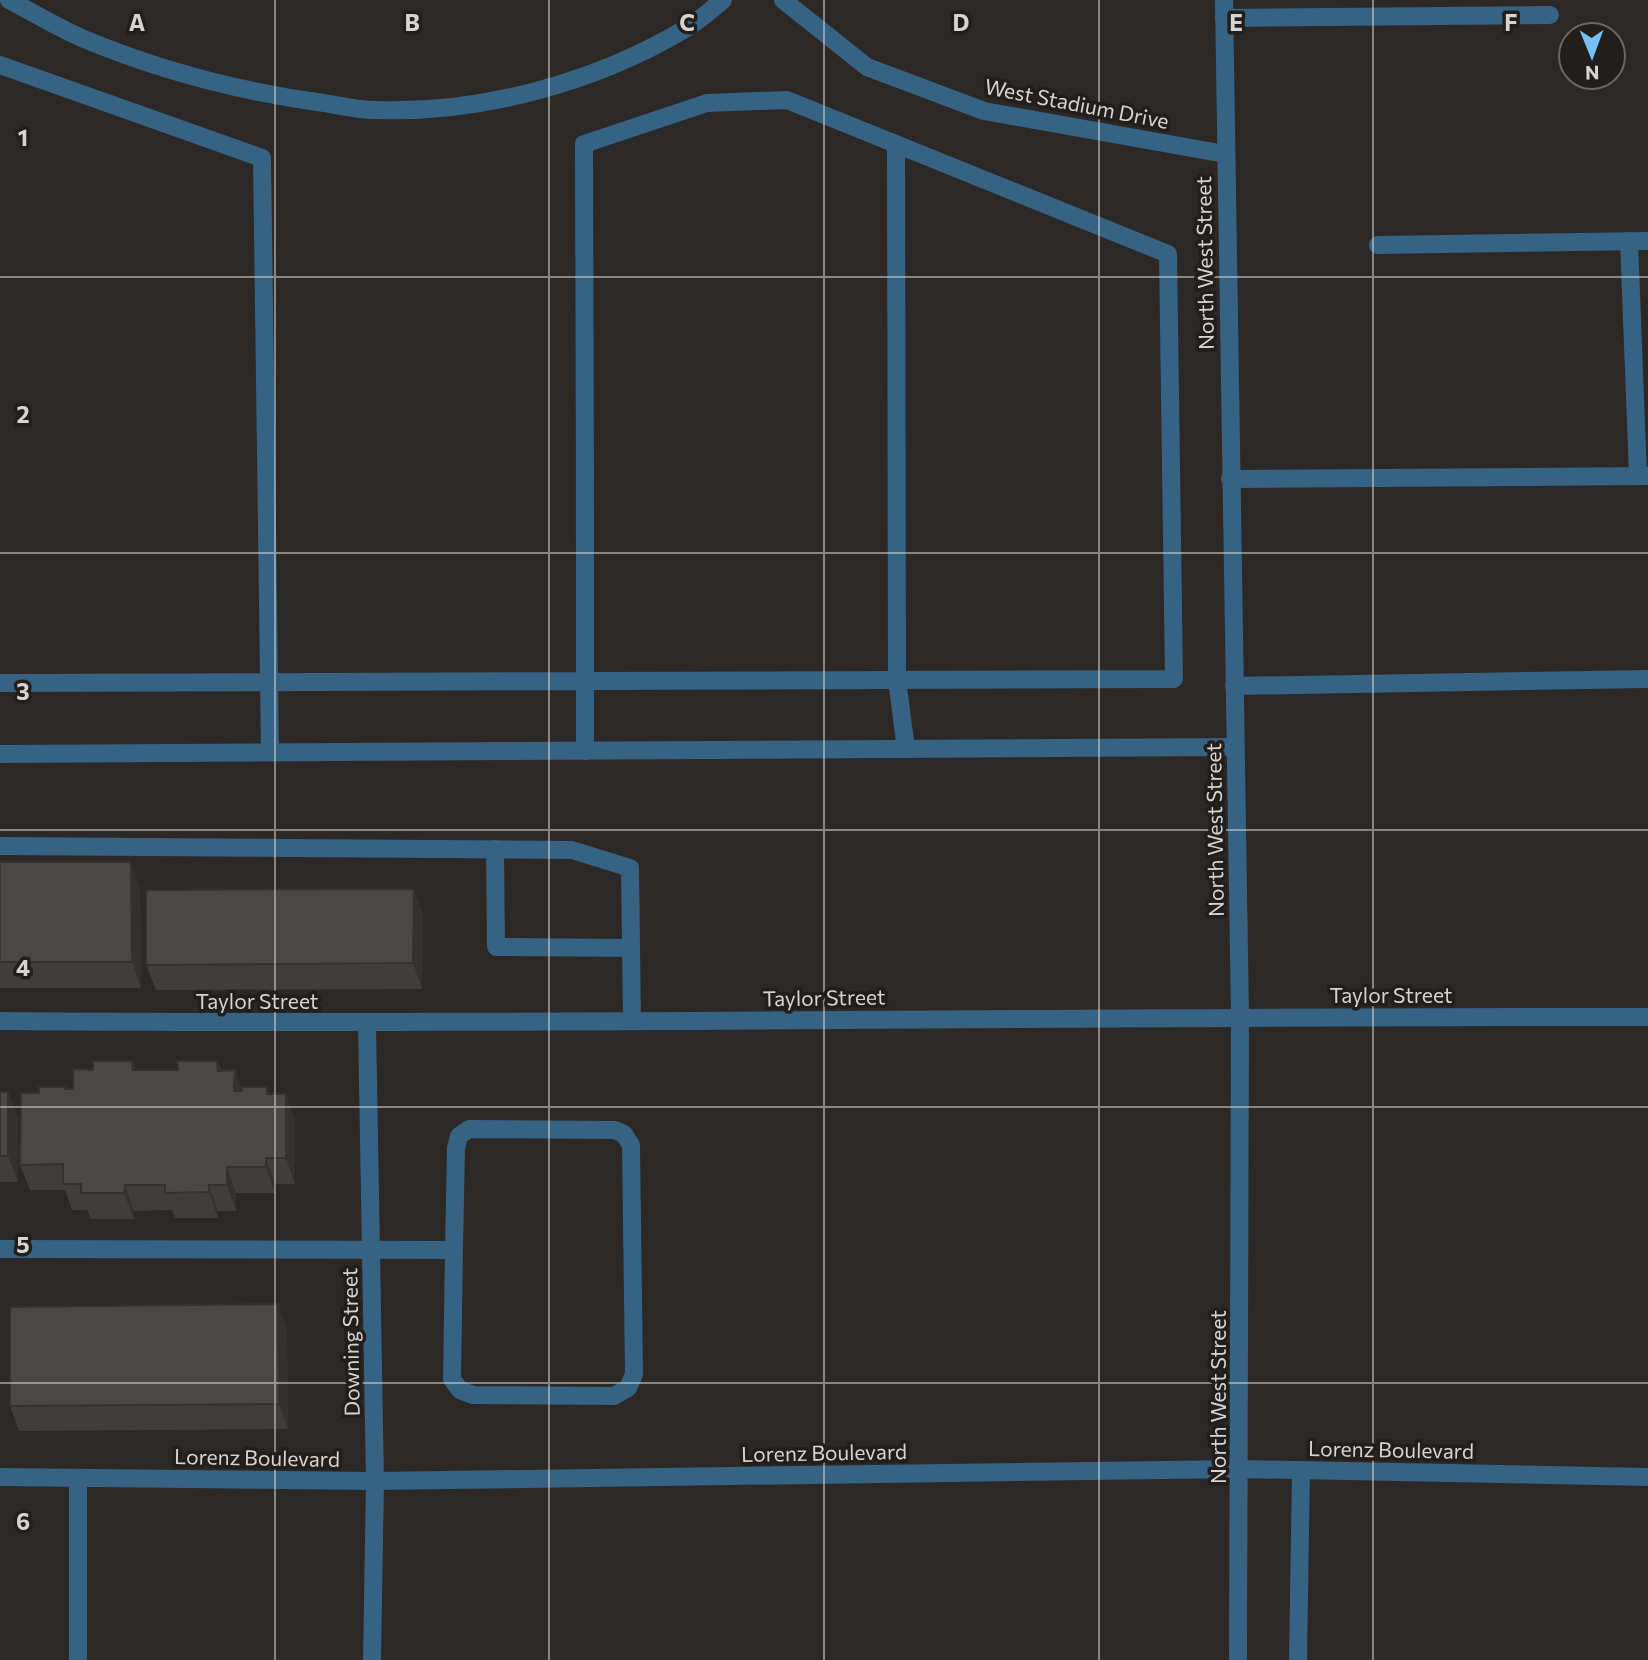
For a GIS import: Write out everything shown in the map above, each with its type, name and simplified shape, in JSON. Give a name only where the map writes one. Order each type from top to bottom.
[{"type":"street","points":[[9,0],[83,38],[167,69],[233,88],[376,110],[439,107],[498,100],[561,84],[640,53],[687,28],[723,0]]},
{"type":"street","name":"West Stadium Drive","points":[[783,0],[867,67],[984,111],[1224,154]]},
{"type":"street","points":[[1224,9],[1550,15]]},
{"type":"street","name":"North West Street","points":[[1224,9],[1224,154],[1240,1016],[1238,1660]]},
{"type":"street","points":[[0,65],[262,158],[270,752]]},
{"type":"street","points":[[0,683],[269,682],[585,681],[897,680],[1174,679],[1168,254],[787,100],[707,103],[584,144],[585,681],[585,751]]},
{"type":"street","points":[[896,144],[897,680],[906,749]]},
{"type":"street","points":[[1230,479],[1643,476],[1629,241]]},
{"type":"street","points":[[1378,245],[1648,241]]},
{"type":"street","points":[[1234,686],[1648,678]]},
{"type":"street","points":[[0,754],[1235,747]]},
{"type":"street","points":[[0,846],[572,850],[630,868],[632,1021]]},
{"type":"street","points":[[495,849],[496,947],[631,948]]},
{"type":"street","name":"Taylor Street","points":[[0,1021],[367,1024],[1240,1016],[1648,1017]]},
{"type":"street","name":"Downing Street","points":[[367,1024],[375,1481],[372,1660]]},
{"type":"street","points":[[469,1129],[615,1130],[624,1134],[631,1145],[634,1374],[628,1388],[614,1396],[472,1395],[460,1390],[452,1379],[454,1250],[456,1148],[460,1136],[469,1129]]},
{"type":"street","points":[[0,1249],[454,1250]]},
{"type":"street","name":"Lorenz Boulevard","points":[[0,1477],[375,1481],[1239,1469],[1648,1477]]},
{"type":"street","points":[[1298,1660],[1301,1470]]},
{"type":"street","points":[[78,1478],[78,1660]]},
{"type":"building","points":[[0,862],[131,862],[132,962],[0,962]]},
{"type":"building","points":[[414,889],[413,963],[146,965],[146,890]]},
{"type":"building","points":[[93,1061],[132,1061],[133,1070],[178,1070],[177,1061],[217,1061],[218,1071],[235,1070],[234,1091],[242,1091],[242,1087],[267,1087],[267,1094],[286,1094],[286,1158],[266,1158],[266,1167],[227,1167],[227,1185],[209,1185],[209,1192],[165,1193],[165,1185],[125,1185],[124,1193],[81,1193],[81,1184],[63,1184],[63,1164],[20,1165],[21,1093],[39,1093],[39,1087],[73,1089],[73,1069],[93,1070]]},
{"type":"building","points":[[0,1092],[8,1092],[8,1156],[0,1156]]},
{"type":"building","points":[[278,1304],[279,1404],[10,1406],[10,1307]]}]
